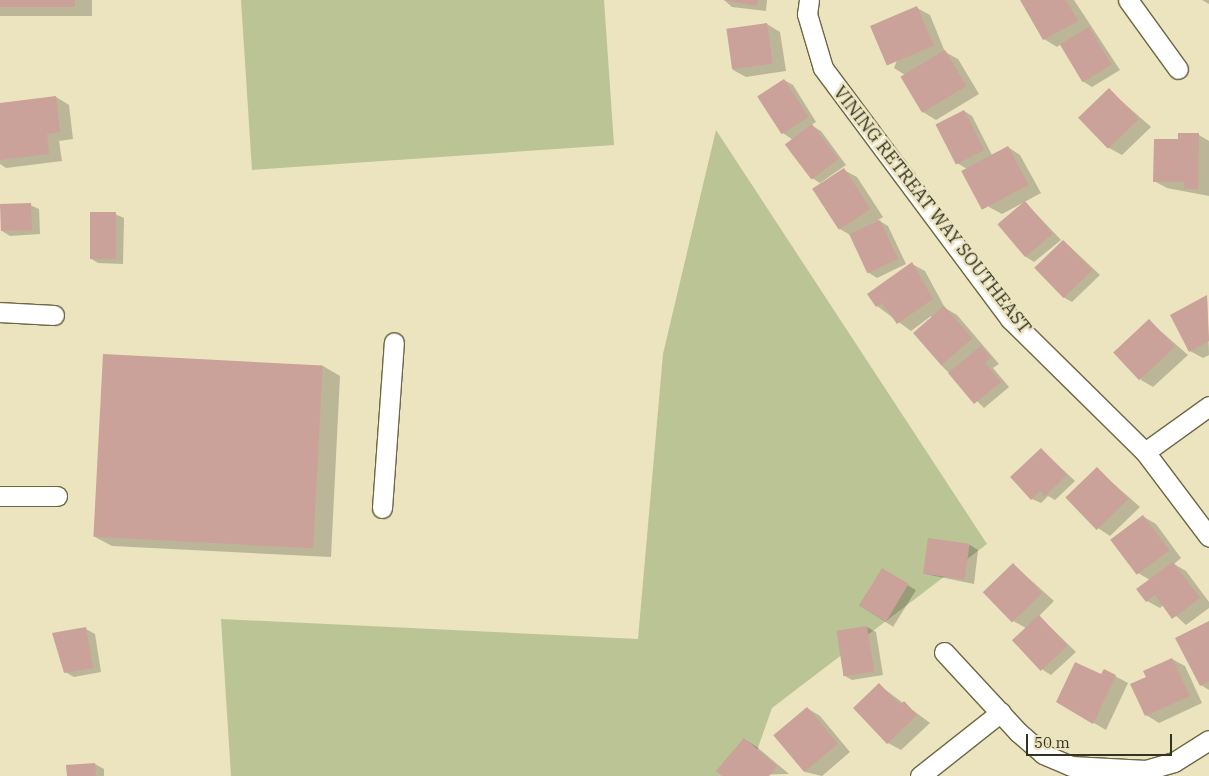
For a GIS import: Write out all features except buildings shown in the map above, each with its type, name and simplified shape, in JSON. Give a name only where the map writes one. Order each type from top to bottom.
[{"type":"street","name":"VINING RETREAT WAY SOUTHEAST","points":[[808,0],[807,14],[823,68],[1010,319],[1144,452],[1209,537]]},
{"type":"street","points":[[1128,0],[1178,69]]},
{"type":"street","points":[[0,312],[54,315]]},
{"type":"street","points":[[382,508],[394,342]]},
{"type":"street","points":[[1144,452],[1209,406]]},
{"type":"street","points":[[0,496],[57,496]]},
{"type":"street","points":[[944,652],[1043,754],[1071,766],[1146,770],[1174,762],[1209,740]]},
{"type":"street","points":[[920,776],[1001,712]]},
{"type":"green space","points":[[241,0],[604,0],[614,145],[252,170]]},
{"type":"green space","points":[[716,130],[987,544],[772,708],[748,776],[231,776],[221,619],[638,639],[663,354]]}]
